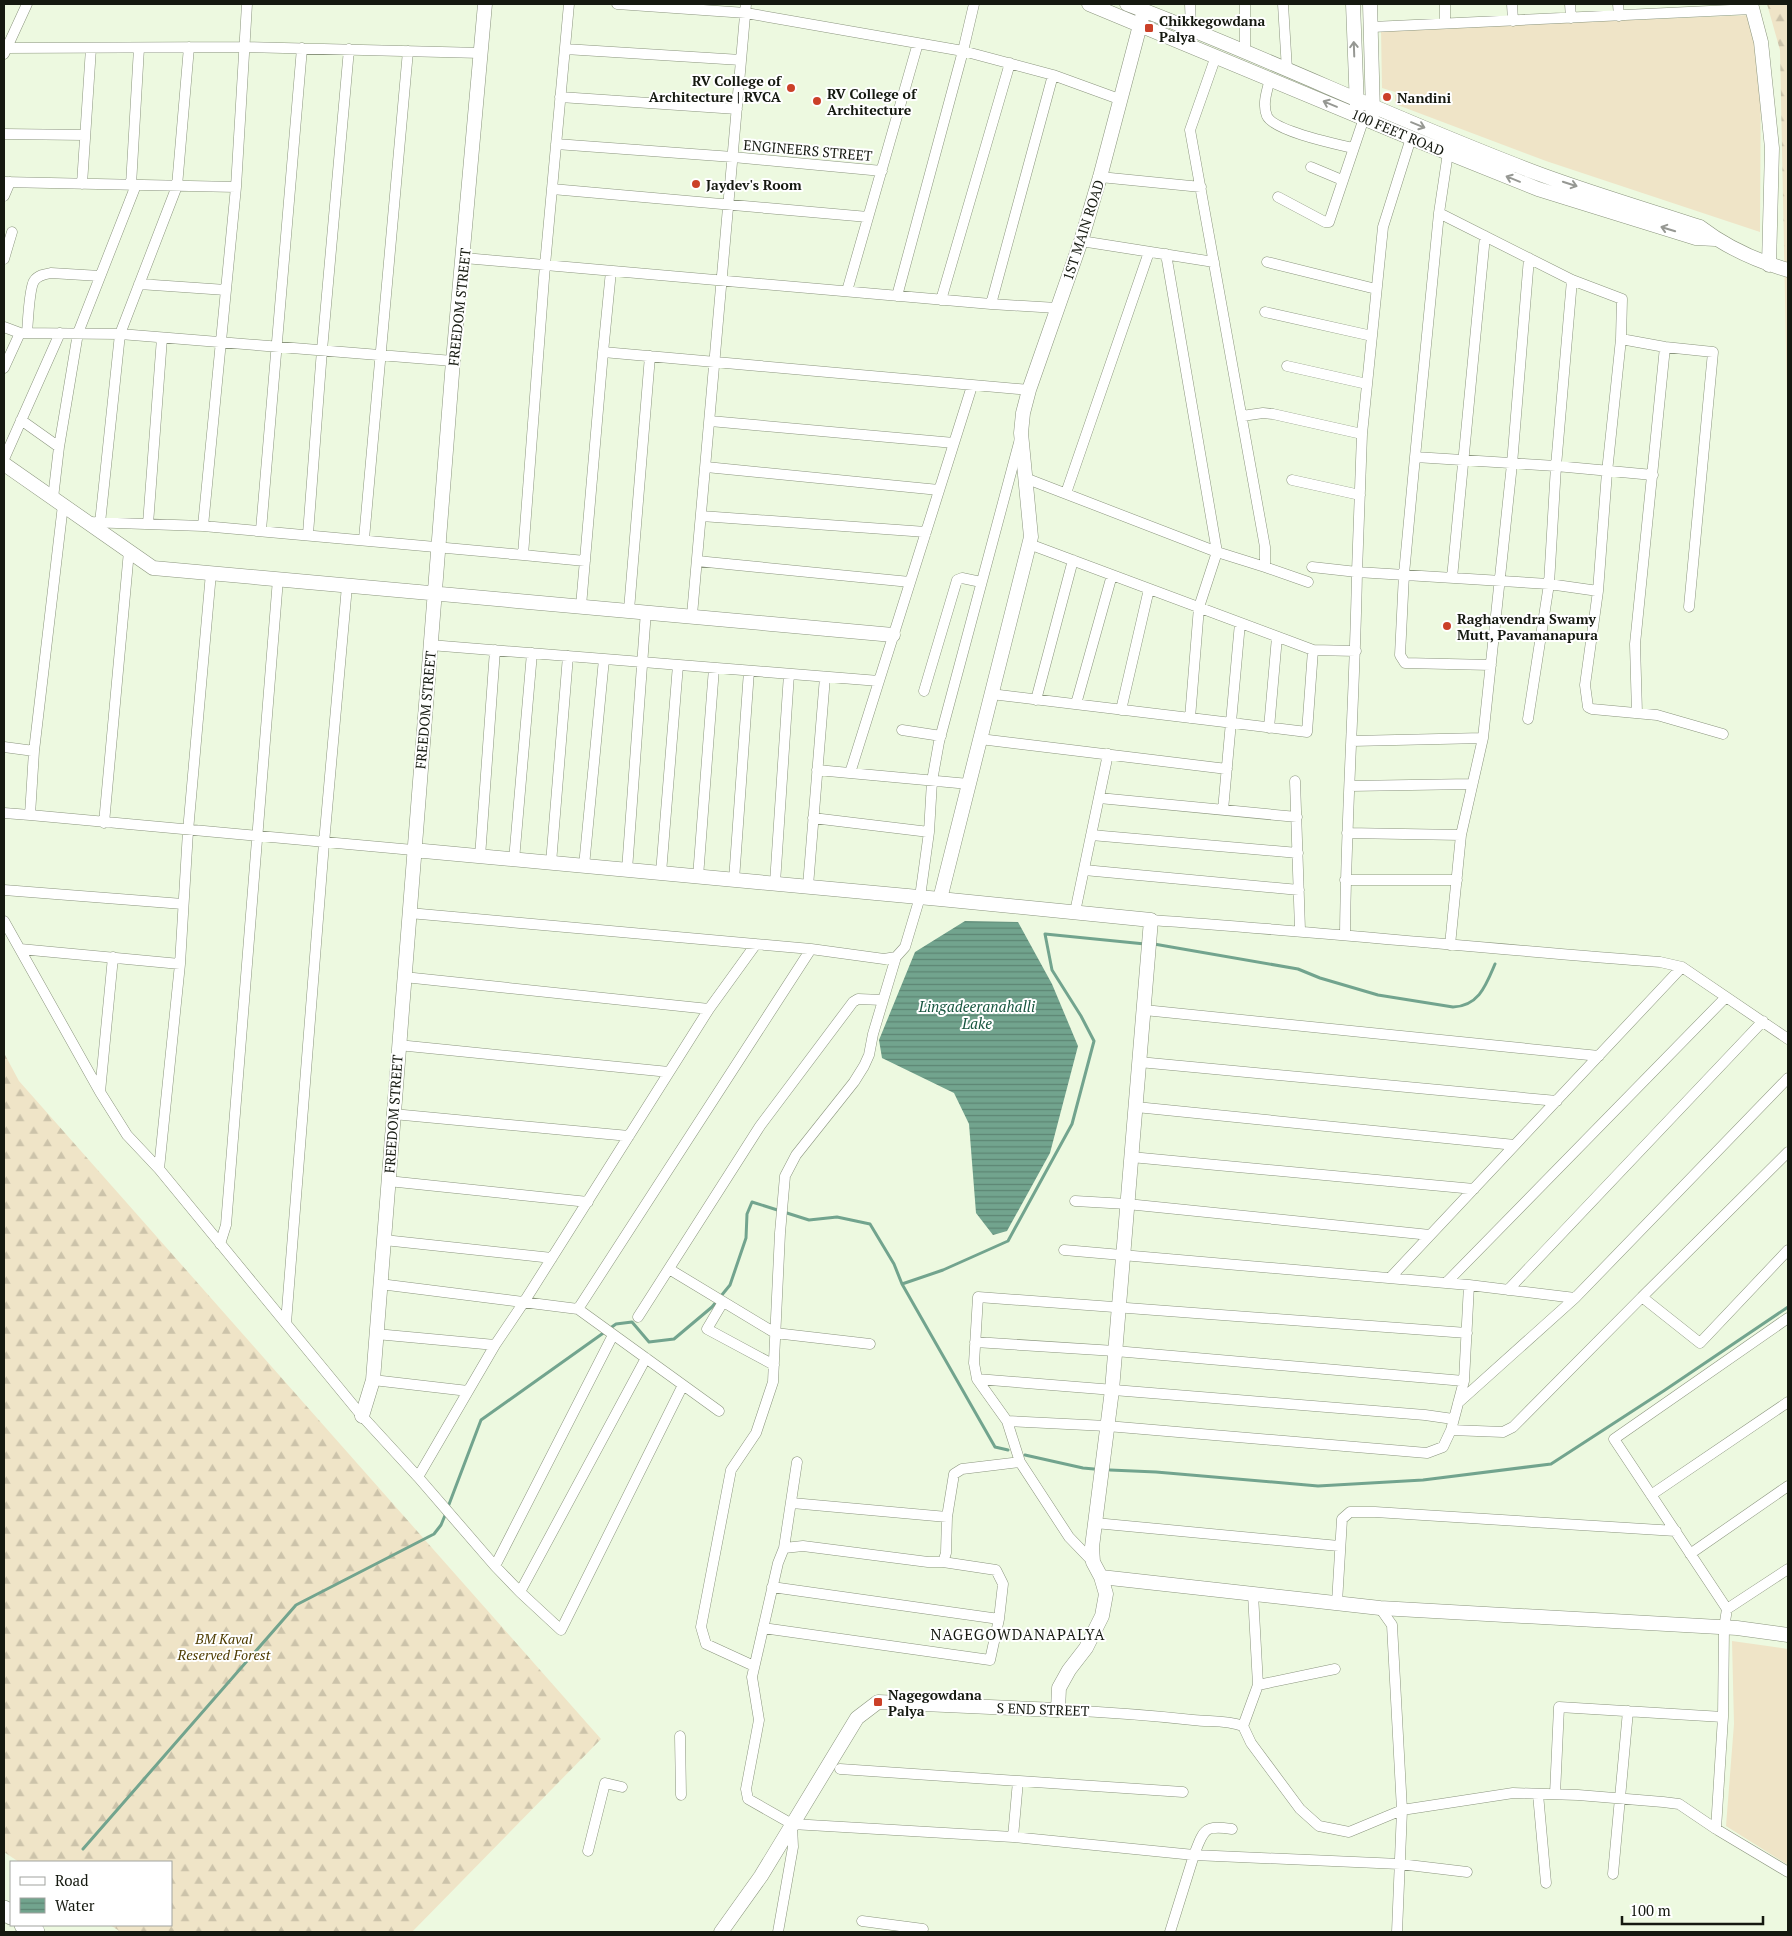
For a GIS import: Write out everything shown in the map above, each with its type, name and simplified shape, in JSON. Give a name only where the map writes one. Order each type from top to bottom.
[{"type":"street","points":[[27,4],[5,50],[244,47],[480,52]]},
{"type":"street","points":[[203,526],[236,187],[247,4]]},
{"type":"street","name":"FREEDOM STREET","points":[[362,1416],[373,1380],[413,850],[453,361],[464,258],[485,4]]},
{"type":"street","points":[[523,555],[545,265],[569,4]]},
{"type":"street","points":[[617,4],[746,9],[918,44],[963,51],[1053,75],[1119,99]]},
{"type":"street","points":[[897,296],[974,4]]},
{"type":"street","name":"100 FEET ROAD","points":[[1089,4],[1410,138],[1538,189],[1696,238],[1715,239]]},
{"type":"street","points":[[1124,18],[1126,4]]},
{"type":"street","name":"100 FEET ROAD","points":[[1126,4],[1191,28],[1356,99],[1543,175],[1700,227],[1715,239],[1769,265],[1788,270]]},
{"type":"street","points":[[1190,4],[1191,28]]},
{"type":"street","points":[[1245,4],[1245,52]]},
{"type":"street","points":[[1283,4],[1287,70]]},
{"type":"street","points":[[1353,4],[1356,99],[1365,118]]},
{"type":"street","points":[[1278,197],[1328,223],[1331,220],[1353,148],[1365,118],[1373,106],[1370,4]]},
{"type":"street","points":[[1445,4],[1446,23]]},
{"type":"street","points":[[1512,4],[1513,21]]},
{"type":"street","points":[[1570,4],[1571,18]]},
{"type":"street","points":[[1618,4],[1619,16]]},
{"type":"street","points":[[1372,26],[1619,16],[1664,9],[1751,6],[1761,42],[1772,148],[1769,265]]},
{"type":"street","points":[[692,615],[746,9]]},
{"type":"street","name":"1ST MAIN ROAD","points":[[940,899],[1032,537],[1021,433],[1023,413],[1029,390],[1081,241],[1144,10]]},
{"type":"street","points":[[847,292],[918,44]]},
{"type":"street","points":[[94,522],[120,334],[177,186],[189,47]]},
{"type":"street","points":[[82,184],[90,48]]},
{"type":"street","points":[[30,815],[34,751],[58,501],[58,447],[78,333],[133,185],[139,48]]},
{"type":"street","points":[[261,530],[302,48]]},
{"type":"street","points":[[308,534],[322,350],[349,49]]},
{"type":"street","points":[[565,49],[741,60]]},
{"type":"street","points":[[364,539],[408,51]]},
{"type":"street","points":[[1216,56],[1190,130],[1265,547],[1265,566]]},
{"type":"street","points":[[941,300],[1010,63]]},
{"type":"street","points":[[991,304],[1053,75]]},
{"type":"street","points":[[1270,79],[1265,106],[1269,119],[1285,129],[1353,148]]},
{"type":"street","points":[[560,97],[737,109]]},
{"type":"street","points":[[4,134],[85,135]]},
{"type":"street","points":[[1345,935],[1345,880],[1356,651],[1362,434],[1382,228],[1410,138]]},
{"type":"street","points":[[1451,138],[1447,153],[1439,213],[1404,574],[1400,655],[1406,663],[1490,664]]},
{"type":"street","name":"ENGINEERS STREET","points":[[556,144],[733,157],[882,171]]},
{"type":"street","points":[[1311,167],[1342,180]]},
{"type":"street","points":[[1100,177],[1201,187]]},
{"type":"street","points":[[4,196],[7,182],[236,187]]},
{"type":"street","points":[[552,189],[868,217]]},
{"type":"street","points":[[1439,213],[1572,280],[1622,299],[1621,339],[1607,472],[1598,591],[1585,685],[1588,707],[1592,709],[1657,715],[1723,734]]},
{"type":"street","points":[[4,259],[12,232]]},
{"type":"street","points":[[1452,578],[1485,236]]},
{"type":"street","points":[[1081,241],[1214,262]]},
{"type":"street","points":[[1066,493],[1149,252]]},
{"type":"street","points":[[1166,254],[1217,552],[1199,608],[1190,718]]},
{"type":"street","points":[[464,258],[941,300],[1057,308]]},
{"type":"street","points":[[1450,945],[1461,835],[1483,738],[1512,464],[1528,258]]},
{"type":"street","points":[[1267,262],[1376,289]]},
{"type":"street","points":[[581,606],[610,271]]},
{"type":"street","points":[[4,368],[24,333],[32,286],[37,277],[51,273],[100,276]]},
{"type":"street","points":[[1528,719],[1549,584],[1556,466],[1572,280]]},
{"type":"street","points":[[140,284],[226,290]]},
{"type":"street","points":[[1265,312],[1372,336]]},
{"type":"street","points":[[4,327],[24,333],[120,334],[453,361]]},
{"type":"street","points":[[4,459],[60,333]]},
{"type":"street","points":[[148,524],[162,338]]},
{"type":"street","points":[[1621,339],[1665,347],[1713,352],[1689,607]]},
{"type":"street","points":[[1637,713],[1635,644],[1665,347]]},
{"type":"street","points":[[603,352],[1029,390]]},
{"type":"street","points":[[629,610],[650,356]]},
{"type":"street","points":[[1287,366],[1367,384]]},
{"type":"street","points":[[850,773],[972,386]]},
{"type":"street","points":[[1242,416],[1263,413],[1273,414],[1362,434]]},
{"type":"street","points":[[21,420],[58,447]]},
{"type":"street","points":[[710,421],[954,442]]},
{"type":"street","points":[[754,1666],[706,1644],[701,1627],[731,1470],[756,1433],[773,1382],[785,1176],[796,1156],[854,1082],[864,1066],[869,1056],[896,957],[905,947],[920,897],[929,832],[932,781],[941,736],[1021,433]]},
{"type":"street","points":[[1415,457],[1556,466],[1653,475]]},
{"type":"street","points":[[4,464],[58,501],[94,522],[129,551],[154,568],[692,615],[893,635]]},
{"type":"street","points":[[706,467],[939,490]]},
{"type":"street","points":[[1025,478],[1217,552],[1265,566],[1308,582]]},
{"type":"street","points":[[1292,480],[1360,495]]},
{"type":"street","points":[[701,516],[926,532]]},
{"type":"street","points":[[94,522],[261,530],[585,561]]},
{"type":"street","points":[[1030,544],[1313,650],[1356,651]]},
{"type":"street","points":[[104,823],[129,551]]},
{"type":"street","points":[[1036,700],[1073,560]]},
{"type":"street","points":[[697,561],[910,582]]},
{"type":"street","points":[[1312,567],[1357,572],[1549,584],[1598,591]]},
{"type":"street","points":[[159,1169],[180,964],[188,830],[211,573]]},
{"type":"street","points":[[1076,704],[1112,575]]},
{"type":"street","points":[[924,691],[957,580],[962,578],[981,582]]},
{"type":"street","points":[[220,1244],[226,1225],[278,579]]},
{"type":"street","points":[[286,1323],[324,843],[347,586]]},
{"type":"street","points":[[1121,710],[1149,589]]},
{"type":"street","points":[[627,870],[646,611]]},
{"type":"street","points":[[1223,810],[1240,623]]},
{"type":"street","points":[[1269,728],[1277,637]]},
{"type":"street","points":[[430,645],[879,681]]},
{"type":"street","points":[[480,856],[495,650]]},
{"type":"street","points":[[991,694],[1307,732],[1313,650]]},
{"type":"street","points":[[514,860],[532,653]]},
{"type":"street","points":[[551,863],[568,656]]},
{"type":"street","points":[[584,866],[604,659]]},
{"type":"street","points":[[661,873],[678,665]]},
{"type":"street","points":[[698,877],[714,668]]},
{"type":"street","points":[[734,880],[749,671]]},
{"type":"street","points":[[775,884],[789,674]]},
{"type":"street","points":[[808,886],[825,677]]},
{"type":"street","points":[[902,730],[941,736]]},
{"type":"street","points":[[1352,741],[1483,738]]},
{"type":"street","points":[[980,739],[1227,769]]},
{"type":"street","points":[[4,747],[34,751]]},
{"type":"street","points":[[1075,912],[1108,754]]},
{"type":"street","points":[[817,770],[968,784]]},
{"type":"street","points":[[1295,781],[1300,930]]},
{"type":"street","points":[[1350,786],[1472,784]]},
{"type":"street","points":[[1099,798],[1297,817]]},
{"type":"street","points":[[4,813],[808,886],[1151,920],[1300,930],[1450,945],[1660,962],[1682,967],[1788,1039]]},
{"type":"street","points":[[813,818],[929,832]]},
{"type":"street","points":[[1348,833],[1461,835]]},
{"type":"street","points":[[1091,835],[1298,853]]},
{"type":"street","points":[[1084,870],[1299,890]]},
{"type":"street","points":[[1345,880],[1457,880]]},
{"type":"street","points":[[4,890],[183,904]]},
{"type":"street","points":[[409,913],[811,949],[884,959],[896,957]]},
{"type":"street","points":[[1093,1562],[1092,1546],[1112,1390],[1151,920]]},
{"type":"street","points":[[4,921],[100,1092],[127,1135],[159,1169],[362,1416],[520,1592],[561,1630],[683,1385]]},
{"type":"street","points":[[418,1477],[495,1346],[588,1202],[628,1136],[709,1009],[756,944]]},
{"type":"street","points":[[20,949],[180,964]]},
{"type":"street","points":[[578,1309],[811,949]]},
{"type":"street","points":[[100,1092],[113,958]]},
{"type":"street","points":[[1390,1278],[1682,967]]},
{"type":"street","points":[[404,977],[709,1009]]},
{"type":"street","points":[[1446,1283],[1726,996]]},
{"type":"street","points":[[638,1317],[760,1126],[853,1002],[858,1000],[883,1000]]},
{"type":"street","points":[[1144,1010],[1599,1056]]},
{"type":"street","points":[[1508,1290],[1763,1021]]},
{"type":"street","points":[[398,1045],[669,1072]]},
{"type":"street","points":[[1139,1062],[1557,1101]]},
{"type":"street","points":[[1458,1404],[1575,1298],[1788,1078]]},
{"type":"street","points":[[1136,1107],[1515,1145]]},
{"type":"street","points":[[393,1114],[628,1136]]},
{"type":"street","points":[[977,1379],[1425,1415],[1452,1425],[1503,1432],[1513,1427],[1788,1152]]},
{"type":"street","points":[[1131,1157],[1474,1189]]},
{"type":"street","points":[[388,1181],[588,1202]]},
{"type":"street","points":[[1074,1201],[1127,1204],[1430,1235]]},
{"type":"street","points":[[384,1240],[552,1258]]},
{"type":"street","points":[[1064,1250],[1469,1285],[1575,1298]]},
{"type":"street","points":[[1642,1297],[1700,1343],[1788,1250]]},
{"type":"street","points":[[669,1269],[775,1333],[870,1344]]},
{"type":"street","points":[[380,1284],[578,1309],[719,1412]]},
{"type":"street","points":[[1006,1421],[1107,1426],[1427,1453],[1442,1447],[1452,1425],[1464,1381],[1469,1285]]},
{"type":"street","points":[[1058,1710],[1059,1688],[1069,1670],[1086,1648],[1102,1616],[1106,1594],[1101,1577],[1093,1562],[1069,1538],[1020,1462],[1006,1421],[977,1379],[974,1363],[978,1297],[1466,1333]]},
{"type":"street","points":[[723,1302],[707,1329],[774,1365]]},
{"type":"street","points":[[1716,1829],[1723,1717],[1724,1628],[1727,1609],[1614,1440],[1788,1318]]},
{"type":"street","points":[[376,1334],[495,1346]]},
{"type":"street","points":[[496,1566],[614,1335]]},
{"type":"street","points":[[975,1342],[1115,1351],[1464,1381]]},
{"type":"street","points":[[520,1592],[646,1358]]},
{"type":"street","points":[[373,1380],[468,1391]]},
{"type":"street","points":[[1651,1494],[1788,1402]]},
{"type":"street","points":[[797,1462],[784,1548],[778,1563],[752,1676],[759,1720],[746,1789],[748,1799],[792,1824],[1013,1837],[1194,1855],[1400,1864],[1467,1872]]},
{"type":"street","points":[[943,1562],[946,1552],[947,1517],[954,1474],[962,1469],[1020,1462]]},
{"type":"street","points":[[1690,1554],[1788,1486]]},
{"type":"street","points":[[792,1503],[947,1517]]},
{"type":"street","points":[[1338,1603],[1339,1546],[1342,1519],[1350,1512],[1376,1512],[1676,1531]]},
{"type":"street","points":[[1095,1523],[1339,1546]]},
{"type":"street","points":[[763,1628],[990,1660],[1004,1584],[996,1570],[803,1546],[784,1548]]},
{"type":"street","points":[[1727,1609],[1788,1569]]},
{"type":"street","points":[[1101,1577],[1380,1608],[1724,1628],[1788,1635]]},
{"type":"street","points":[[772,1587],[999,1619]]},
{"type":"street","points":[[1253,1594],[1258,1686],[1243,1726],[1251,1743],[1300,1809],[1319,1826],[1350,1832],[1402,1810],[1513,1793],[1620,1798],[1679,1804],[1716,1829],[1788,1872]]},
{"type":"street","points":[[1380,1608],[1392,1625],[1402,1810],[1396,1932]]},
{"type":"street","points":[[1258,1686],[1335,1669]]},
{"type":"street","name":"S END STREET","points":[[721,1932],[761,1876],[857,1718],[878,1702],[1129,1712],[1230,1722],[1243,1726]]},
{"type":"street","points":[[1555,1794],[1559,1707],[1723,1717]]},
{"type":"street","points":[[1613,1874],[1628,1711]]},
{"type":"street","points":[[680,1736],[681,1795]]},
{"type":"street","points":[[840,1768],[1183,1792]]},
{"type":"street","points":[[1013,1837],[1018,1781]]},
{"type":"street","points":[[588,1851],[605,1783],[622,1787]]},
{"type":"street","points":[[1538,1794],[1546,1883]]},
{"type":"street","points":[[778,1932],[793,1847],[792,1824]]},
{"type":"street","points":[[1170,1932],[1203,1832],[1216,1826],[1232,1829]]},
{"type":"street","points":[[862,1921],[923,1929]]},
{"type":"green space","points":[[1767,4],[1788,4],[1788,447],[1780,50]]},
{"type":"green space","points":[[1751,15],[1761,50],[1760,232],[1546,161],[1395,104],[1395,92],[1382,88],[1381,30]]},
{"type":"green space","name":"BM Kaval Reserved Forest","points":[[4,1053],[19,1081],[601,1739],[412,1932],[121,1932],[112,1926],[172,1926],[172,1861],[18,1861],[4,1852]]},
{"type":"green space","points":[[1732,1641],[1788,1649],[1788,1865],[1726,1826],[1734,1724]]},
{"type":"water","name":"Lingadeeranahalli Lake","points":[[965,921],[1018,922],[1052,984],[1078,1046],[1050,1153],[1007,1231],[993,1235],[976,1213],[969,1124],[954,1093],[882,1058],[879,1040],[915,952]]},
{"type":"waterway","points":[[448,1507],[481,1420],[616,1324],[632,1322],[649,1342],[674,1339],[712,1307],[730,1285],[746,1238],[747,1214],[752,1202],[809,1220],[837,1217],[870,1224],[894,1264],[902,1284],[943,1270],[1008,1241],[1072,1124],[1094,1041],[1081,1016],[1052,970],[1045,934],[1145,944]]},
{"type":"waterway","points":[[1154,944],[1298,969],[1320,978],[1378,995],[1453,1007],[1469,1003],[1480,993],[1485,987],[1495,964]]},
{"type":"waterway","points":[[902,1284],[995,1447],[1008,1450]]},
{"type":"waterway","points":[[1110,1470],[1156,1472],[1318,1486],[1423,1480],[1551,1464],[1788,1307]]},
{"type":"waterway","points":[[1025,1455],[1094,1469]]},
{"type":"waterway","points":[[83,1849],[296,1605],[434,1534],[441,1525],[446,1513]]},
{"type":"place","name":"Chikkegowdana Palya","points":[[1149,28]]},
{"type":"place","name":"RV College of Architecture | RVCA","points":[[791,88]]},
{"type":"place","name":"Nandini","points":[[1387,97]]},
{"type":"place","name":"RV College of Architecture","points":[[817,101]]},
{"type":"place","name":"Jaydev's Room","points":[[696,184]]},
{"type":"place","name":"Raghavendra Swamy Mutt, Pavamanapura","points":[[1447,626]]},
{"type":"place","name":"Nagegowdana Palya","points":[[878,1702]]},
{"type":"district","name":"NAGEGOWDANAPALYA","points":[[1018,1634]]}]
